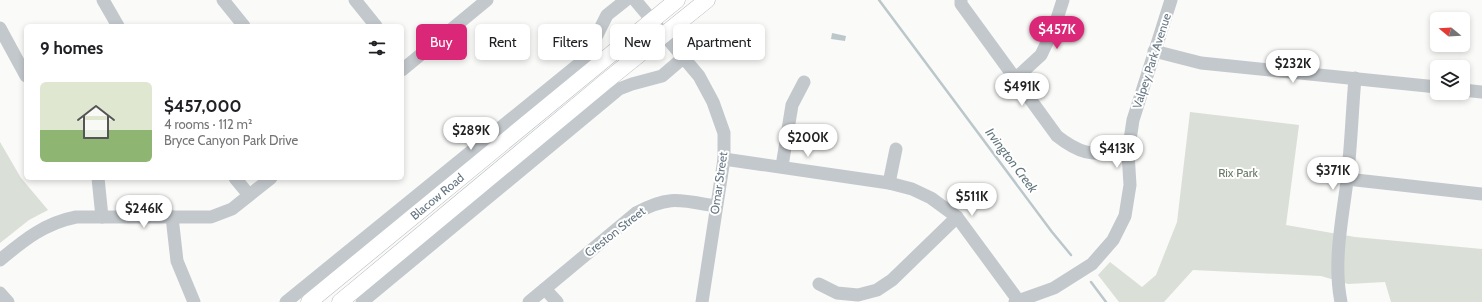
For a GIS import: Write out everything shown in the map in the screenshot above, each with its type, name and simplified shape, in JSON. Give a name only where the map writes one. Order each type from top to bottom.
[{"type":"main road","name":"Blacow Road","points":[[309,302],[677,0]]},
{"type":"main road","name":"Blacow Road","points":[[665,32],[707,0]]},
{"type":"main road","name":"Blacow Road","points":[[340,302],[632,60]]},
{"type":"street","points":[[103,0],[117,24]]},
{"type":"street","points":[[222,0],[242,24]]},
{"type":"street","points":[[355,0],[374,24]]},
{"type":"street","points":[[404,65],[487,0]]},
{"type":"street","name":"Blacow Road","points":[[286,302],[584,59],[608,15],[626,0]]},
{"type":"street","name":"Omar Street","points":[[635,0],[655,24]]},
{"type":"street","points":[[961,0],[961,4],[1057,136],[1073,149],[1088,153],[1128,153]]},
{"type":"street","points":[[1016,78],[1041,55],[1054,28],[1063,0]]},
{"type":"street","name":"Valpey Park Avenue","points":[[1017,301],[1054,288],[1092,264],[1113,240],[1125,216],[1130,185],[1128,153],[1133,120],[1171,0]]},
{"type":"street","points":[[0,28],[24,72]]},
{"type":"street","name":"Omar Street","points":[[665,36],[673,46]]},
{"type":"street","points":[[1154,51],[1201,63],[1430,86]]},
{"type":"street","points":[[362,302],[619,89],[662,76],[681,60]]},
{"type":"street","name":"Omar Street","points":[[685,60],[699,76],[713,102],[724,133],[724,159],[715,206],[702,302]]},
{"type":"street","points":[[1341,302],[1338,286],[1338,247],[1347,179],[1355,78]]},
{"type":"street","points":[[782,166],[792,105],[804,82]]},
{"type":"street","points":[[1470,91],[1482,92]]},
{"type":"street","points":[[889,183],[896,149]]},
{"type":"street","points":[[724,159],[782,166],[889,183],[912,189],[931,198],[957,217],[1017,301]]},
{"type":"street","points":[[1347,179],[1482,194]]},
{"type":"street","points":[[98,180],[102,217]]},
{"type":"street","points":[[237,180],[249,195]]},
{"type":"street","points":[[0,260],[27,237],[51,224],[76,216],[211,217],[232,209],[268,180]]},
{"type":"street","name":"Creston Street","points":[[529,302],[636,213],[654,203],[671,200],[715,206]]},
{"type":"street","points":[[172,217],[177,261],[194,302]]},
{"type":"street","points":[[819,284],[838,293],[858,295],[877,290],[892,280],[957,217]]},
{"type":"street","points":[[545,289],[556,302]]},
{"type":"street","points":[[0,293],[8,302]]},
{"type":"green space","name":"Rix Park","points":[[1190,112],[1299,125],[1286,225],[1355,237],[1482,249],[1482,302],[1391,302],[1385,282],[1348,284],[1321,276],[1193,270],[1164,302],[1119,302],[1098,275],[1110,262],[1142,287],[1156,275],[1177,222]]},
{"type":"green space","points":[[0,142],[21,178],[48,210],[29,220],[0,243]]},
{"type":"shaded area","points":[[832,33],[846,36],[845,41],[831,39]]},
{"type":"waterway","name":"Irvington Creek","points":[[879,0],[1052,232],[1071,255]]},
{"type":"waterway","name":"Irvington Creek","points":[[1091,282],[1106,302]]}]
